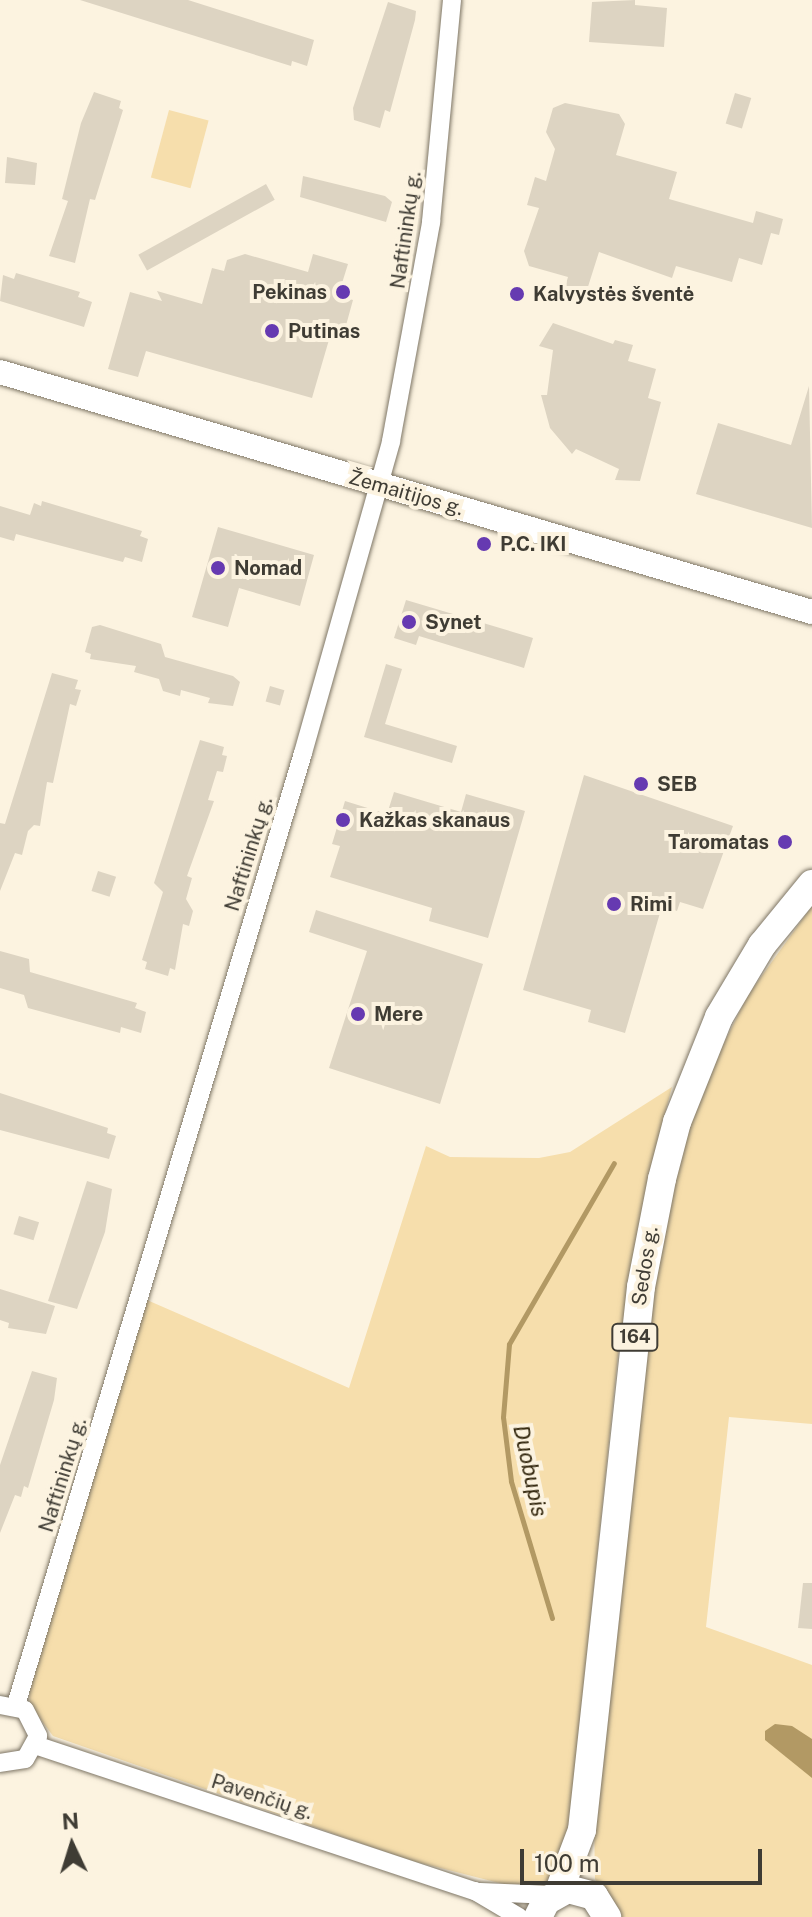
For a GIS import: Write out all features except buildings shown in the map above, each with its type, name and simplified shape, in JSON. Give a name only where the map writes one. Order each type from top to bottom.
[{"type":"main road","name":"Žemaitijos g.","points":[[0,372],[812,612]]},
{"type":"main road","name":"Sedos g.","points":[[550,1901],[582,1830],[641,1287],[662,1179],[677,1122],[719,1017],[762,945],[812,884]]},
{"type":"main road","name":"Sedos g.","points":[[582,1830],[604,1912]]},
{"type":"main road","name":"164","points":[[550,1901],[577,1889],[604,1912]]},
{"type":"street","name":"Naftininkų g.","points":[[8,1705],[303,753],[378,485],[425,260],[452,0]]},
{"type":"street","points":[[0,1763],[25,1759],[35,1745],[32,1717],[8,1705]]},
{"type":"street","name":"Pavenčių g.","points":[[35,1745],[475,1891],[550,1901]]},
{"type":"street","name":"Pavenčių g.","points":[[475,1891],[519,1917]]},
{"type":"shaded area","points":[[169,110],[209,121],[190,188],[151,178]]},
{"type":"shaded area","points":[[812,906],[812,1424],[729,1417],[706,1627],[812,1665],[812,1917],[618,1917],[595,1879],[594,1818],[658,1246],[690,1125],[718,1055],[748,995]]},
{"type":"shaded area","points":[[672,1087],[650,1170],[618,1355],[566,1854],[546,1888],[519,1888],[409,1860],[53,1736],[30,1705],[29,1688],[147,1300],[349,1388],[426,1146],[450,1157],[539,1158],[570,1152]]},
{"type":"shaded area","points":[[775,1724],[792,1726],[812,1739],[812,1778],[765,1740],[765,1731]]},
{"type":"waterway","name":"Duobupis","points":[[552,1618],[511,1481],[503,1417],[509,1344],[614,1163]]},
{"type":"place","name":"Pekinas","points":[[343,292]]},
{"type":"place","name":"Kalvystės šventė","points":[[517,294]]},
{"type":"place","name":"Putinas","points":[[272,331]]},
{"type":"place","name":"P.C. IKI","points":[[484,544]]},
{"type":"place","name":"Nomad","points":[[218,568]]},
{"type":"place","name":"Synet","points":[[409,622]]},
{"type":"place","name":"SEB","points":[[641,784]]},
{"type":"place","name":"Kažkas skanaus","points":[[343,820]]},
{"type":"place","name":"Taromatas","points":[[785,842]]},
{"type":"place","name":"Rimi","points":[[614,904]]},
{"type":"place","name":"Mere","points":[[358,1014]]}]
